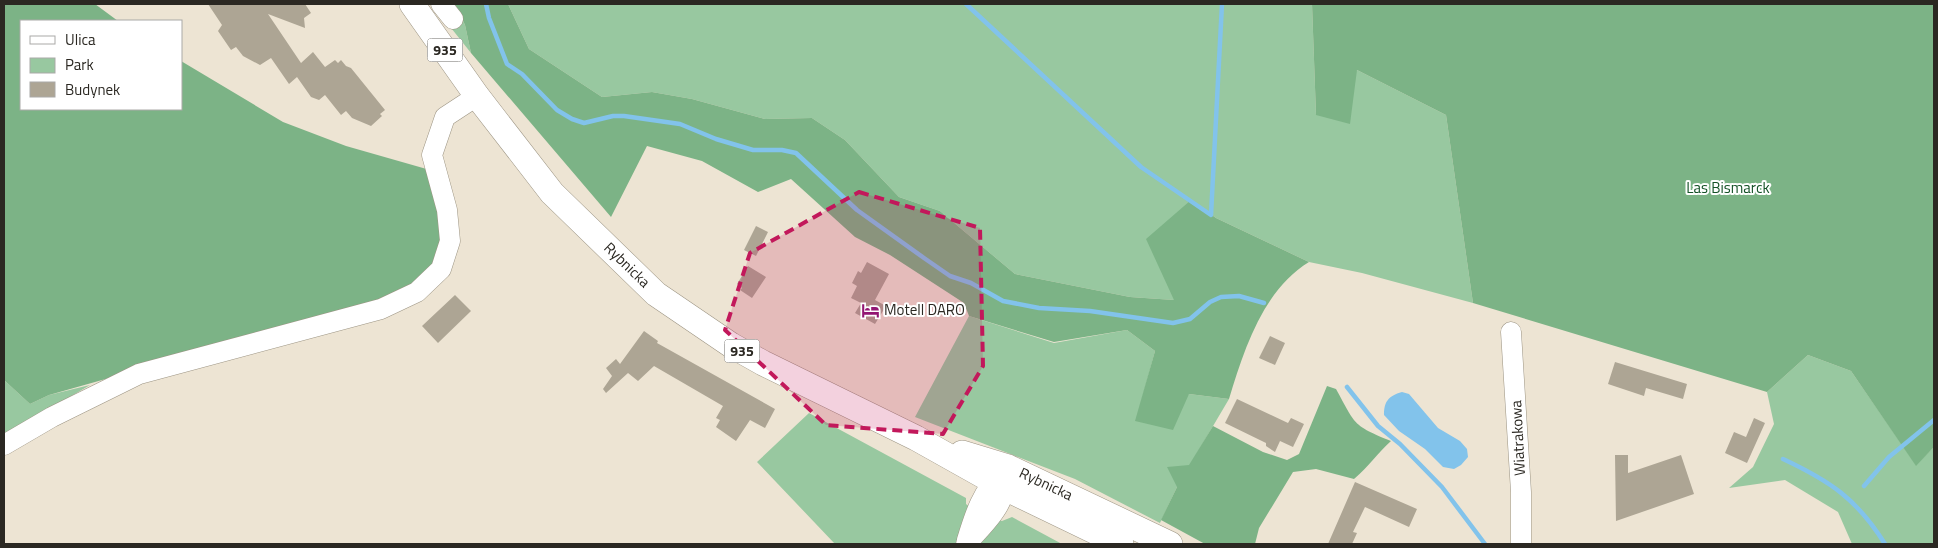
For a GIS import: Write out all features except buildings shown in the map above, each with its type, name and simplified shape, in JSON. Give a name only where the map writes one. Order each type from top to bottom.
[{"type":"main road","name":"Rybnicka","points":[[412,4],[478,96],[552,193],[656,294],[724,340],[763,363],[1003,479],[1121,544]]},
{"type":"main road","name":"Rybnicka","points":[[1003,479],[1170,544]]},
{"type":"street","points":[[4,445],[52,417],[139,374],[381,309],[417,292],[441,269],[450,241],[447,210],[432,155],[445,118],[478,96]]},
{"type":"street","name":"Wiatrakowa","points":[[1511,332],[1521,492],[1521,544]]},
{"type":"street","points":[[966,544],[976,512],[1003,479]]},
{"type":"highlighted area","points":[[859,192],[980,228],[983,366],[943,434],[826,425],[725,330],[750,253]]},
{"type":"green space","points":[[4,4],[95,4],[117,20],[20,20],[20,110],[182,110],[182,62],[283,122],[346,146],[430,170],[445,241],[436,267],[392,298],[49,395],[30,404],[4,380]]},
{"type":"green space","points":[[432,4],[455,4],[465,25],[471,53]]},
{"type":"green space","points":[[455,4],[508,4],[529,49],[602,97],[652,92],[692,99],[765,119],[812,118],[845,140],[899,197],[940,211],[1015,274],[1130,297],[1174,300],[1146,239],[1191,200],[1216,218],[1309,262],[1279,288],[1267,305],[1241,361],[1229,399],[1189,394],[1173,430],[1135,421],[1155,351],[1127,330],[1054,342],[969,316],[964,303],[890,255],[855,237],[791,179],[758,192],[702,161],[647,146],[611,217],[471,53],[465,25]]},
{"type":"green space","points":[[508,4],[1312,4],[1316,115],[1357,70],[1446,115],[1473,303],[1362,273],[1309,262],[1216,218],[1191,200],[1174,300],[1130,297],[1015,274],[940,211],[899,197],[845,140],[812,118],[765,119],[692,99],[652,92],[602,97],[529,49]]},
{"type":"green space","name":"Las Bismarck","points":[[1312,4],[1934,4],[1934,447],[1916,466],[1851,371],[1808,355],[1767,392],[1473,303],[1446,115],[1357,70],[1350,124],[1316,115]]},
{"type":"green space","points":[[969,316],[1054,343],[1127,330],[1155,351],[1136,421],[1189,394],[1229,399],[1177,487],[1160,523],[1075,479],[915,417]]},
{"type":"green space","points":[[1808,355],[1851,371],[1916,465],[1934,447],[1934,544],[1852,544],[1838,512],[1785,480],[1729,488],[1753,467],[1774,424],[1767,392]]},
{"type":"green space","points":[[4,380],[30,404],[49,395],[90,385],[4,436]]},
{"type":"green space","points":[[1327,386],[1336,389],[1356,422],[1369,431],[1391,441],[1354,479],[1316,469],[1293,472],[1259,528],[1255,544],[1205,544],[1161,520],[1177,487],[1167,467],[1189,465],[1213,426],[1263,452],[1287,460],[1299,454]]},
{"type":"green space","points":[[809,413],[966,498],[966,504],[971,508],[956,544],[835,544],[757,462]]},
{"type":"green space","points":[[1012,517],[1062,544],[975,544],[996,519],[1002,521]]},
{"type":"water","points":[[1402,392],[1409,394],[1438,428],[1460,441],[1467,449],[1468,457],[1461,465],[1454,469],[1443,467],[1425,449],[1399,431],[1384,415],[1388,400],[1393,395]]},
{"type":"waterway","points":[[486,4],[489,18],[507,64],[522,74],[557,110],[572,119],[584,123],[613,116],[624,116],[680,124],[716,139],[753,150],[782,150],[796,153],[857,210],[924,258],[950,276],[971,283],[1003,301],[1039,308],[1090,311],[1173,323],[1190,319],[1210,302],[1221,297],[1239,296],[1264,303]]},
{"type":"waterway","points":[[966,4],[1141,167],[1211,215],[1222,4]]},
{"type":"waterway","points":[[1347,387],[1378,426],[1400,444],[1442,487],[1485,544]]},
{"type":"waterway","points":[[1864,486],[1889,457],[1934,420]]},
{"type":"waterway","points":[[1783,459],[1815,475],[1841,493],[1864,515],[1885,544]]},
{"type":"place","name":"Motell DARO","points":[[870,310]]}]
